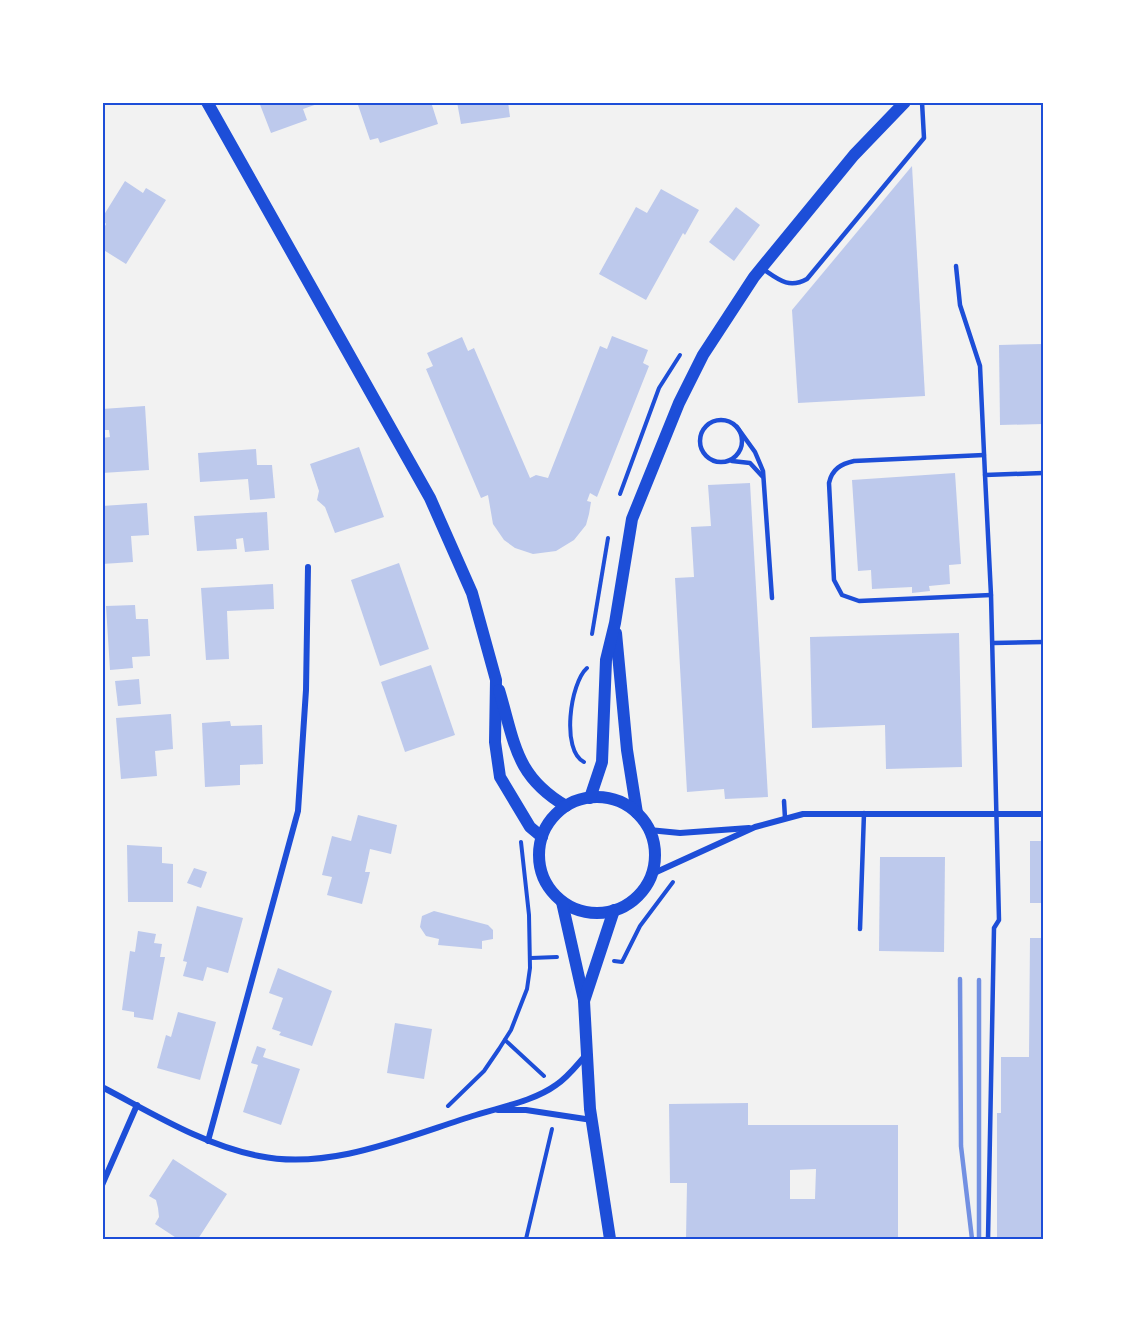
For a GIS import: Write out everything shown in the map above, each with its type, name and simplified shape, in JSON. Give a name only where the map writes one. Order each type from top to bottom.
[{"type":"main road","points":[[207,102],[430,498],[472,593],[523,767],[539,788],[566,806]]},
{"type":"main road","points":[[590,798],[602,762],[606,660],[615,623],[632,519],[660,445],[703,355],[761,268],[854,155],[905,102]]},
{"type":"main road","points":[[615,623],[627,750],[637,813]]},
{"type":"main road","points":[[496,680],[495,742],[500,777],[530,827],[542,837]]},
{"type":"main road","points":[[590,798],[615,800],[637,813],[650,831],[655,852],[652,874],[637,897],[614,910],[582,911],[562,902],[550,889],[542,872],[539,855],[542,837],[551,820],[566,806],[590,798]]},
{"type":"main road","points":[[562,902],[584,1001],[585,1056],[610,1239]]},
{"type":"main road","points":[[584,1001],[614,910]]},
{"type":"street","points":[[208,1141],[298,811],[306,690],[308,567]]},
{"type":"street","points":[[652,874],[755,827],[785,818],[822,813],[1043,814]]},
{"type":"street","points":[[650,831],[680,833],[755,827]]},
{"type":"street","points":[[102,839],[102,973]]},
{"type":"street","points":[[102,1087],[208,1141],[260,1156],[308,1159],[342,1155],[489,1111],[549,1089],[567,1076],[585,1056]]},
{"type":"street","points":[[102,1185],[137,1105]]},
{"type":"street","points":[[489,1111],[526,1110],[592,1120]]},
{"type":"lane","points":[[761,268],[782,283],[799,284],[807,279],[924,138],[922,102]]},
{"type":"lane","points":[[956,266],[960,304],[980,366],[993,644],[999,920],[994,928],[988,1239]]},
{"type":"lane","points":[[766,490],[761,474],[754,465],[742,461],[716,462],[707,457],[701,449],[700,436],[705,427],[717,420],[728,421],[737,427],[760,461],[766,490],[772,598]]},
{"type":"lane","points":[[726,462],[740,451],[742,440],[737,427]]},
{"type":"lane","points":[[984,455],[854,461],[837,468],[831,474],[829,483],[836,588],[842,595],[859,601],[991,595]]},
{"type":"lane","points":[[985,475],[1043,473]]},
{"type":"lane","points":[[993,644],[1043,642]]},
{"type":"lane","points":[[784,801],[785,818]]},
{"type":"lane","points":[[860,929],[864,813]]},
{"type":"path","points":[[439,1112],[484,1071],[505,1040],[527,989],[531,958],[528,953],[529,915],[520,836]]},
{"type":"path","points":[[607,959],[622,962],[640,926],[667,888],[680,876]]},
{"type":"path","points":[[531,958],[566,957]]},
{"type":"path","points":[[505,1040],[547,1082]]},
{"type":"path","points":[[526,1239],[553,1128]]},
{"type":"building","points":[[259,102],[323,102],[303,109],[307,120],[271,133]]},
{"type":"building","points":[[357,102],[431,102],[438,124],[380,143],[378,138],[370,140]]},
{"type":"building","points":[[457,102],[508,102],[510,117],[461,124]]},
{"type":"building","points":[[912,166],[925,396],[798,403],[792,310]]},
{"type":"building","points":[[125,181],[143,193],[146,188],[166,200],[126,264],[102,249],[104,243],[102,232],[106,224],[102,218]]},
{"type":"building","points":[[661,189],[699,210],[685,235],[683,233],[646,300],[599,274],[636,207],[647,213]]},
{"type":"building","points":[[736,207],[760,225],[734,261],[709,242]]},
{"type":"building","points":[[612,336],[648,350],[643,363],[649,366],[597,497],[590,493],[587,501],[591,502],[586,525],[574,540],[556,551],[533,554],[515,548],[504,540],[493,524],[488,495],[481,498],[426,369],[433,366],[427,353],[462,337],[468,351],[474,348],[530,478],[536,475],[548,478],[600,346],[607,349]]},
{"type":"building","points":[[1043,344],[1043,424],[1000,425],[999,345]]},
{"type":"building","points":[[145,406],[149,470],[102,473],[102,438],[110,437],[109,430],[102,430],[102,409]]},
{"type":"building","points":[[359,447],[384,517],[335,533],[325,507],[317,500],[319,491],[310,464]]},
{"type":"building","points":[[256,449],[257,465],[272,465],[275,498],[250,500],[248,479],[200,482],[198,453]]},
{"type":"building","points":[[955,473],[961,564],[949,565],[950,584],[929,586],[930,591],[912,593],[912,587],[872,589],[871,570],[858,571],[852,480]]},
{"type":"building","points":[[750,483],[768,797],[725,799],[724,789],[687,792],[675,578],[694,577],[691,527],[711,526],[708,485]]},
{"type":"building","points":[[147,503],[149,535],[131,536],[133,562],[102,564],[102,506]]},
{"type":"building","points":[[267,512],[269,550],[245,552],[243,538],[236,539],[237,549],[197,551],[194,516]]},
{"type":"building","points":[[399,563],[429,649],[380,666],[351,580]]},
{"type":"building","points":[[273,584],[274,609],[227,611],[229,659],[206,660],[201,588]]},
{"type":"building","points":[[135,605],[136,619],[148,619],[150,656],[132,657],[133,668],[110,670],[106,606]]},
{"type":"building","points":[[959,633],[962,767],[886,769],[885,725],[812,728],[810,637]]},
{"type":"building","points":[[431,665],[455,735],[405,752],[381,682]]},
{"type":"building","points":[[139,679],[141,704],[118,706],[115,681]]},
{"type":"building","points":[[171,714],[173,749],[155,751],[157,776],[121,779],[116,718]]},
{"type":"building","points":[[230,721],[231,726],[262,725],[263,764],[240,765],[240,785],[205,787],[202,723]]},
{"type":"building","points":[[358,815],[397,825],[391,854],[370,849],[365,872],[370,872],[362,904],[327,895],[332,877],[322,875],[332,836],[351,841]]},
{"type":"building","points":[[1030,841],[1043,841],[1043,903],[1030,903]]},
{"type":"building","points":[[127,845],[162,847],[162,863],[173,864],[173,902],[128,902]]},
{"type":"building","points":[[880,857],[945,857],[944,952],[879,951]]},
{"type":"building","points":[[194,868],[207,872],[201,888],[187,883]]},
{"type":"building","points":[[197,906],[243,918],[228,973],[207,967],[203,981],[183,976],[187,962],[183,961]]},
{"type":"building","points":[[434,911],[488,925],[493,930],[493,939],[482,941],[482,949],[438,945],[439,939],[426,936],[420,927],[422,916]]},
{"type":"building","points":[[138,931],[156,934],[154,943],[162,944],[160,957],[165,957],[153,1020],[134,1017],[134,1012],[122,1010],[130,951],[135,952]]},
{"type":"building","points":[[1030,938],[1043,938],[1043,1239],[997,1239],[997,1113],[1001,1113],[1001,1057],[1029,1057]]},
{"type":"building","points":[[278,968],[332,991],[312,1046],[279,1035],[281,1032],[272,1029],[283,998],[269,993]]},
{"type":"building","points":[[178,1012],[216,1022],[200,1080],[157,1068],[166,1035],[171,1037]]},
{"type":"building","points":[[395,1023],[432,1029],[424,1079],[387,1073]]},
{"type":"building","points":[[257,1046],[266,1049],[263,1057],[300,1069],[281,1125],[243,1112],[258,1065],[251,1063]]},
{"type":"building","points":[[748,1103],[748,1125],[898,1125],[898,1239],[686,1239],[687,1183],[670,1183],[669,1104]],"holes":[[[816,1169],[815,1199],[790,1199],[790,1170]]]},
{"type":"building","points":[[173,1159],[227,1194],[198,1239],[178,1239],[155,1224],[159,1217],[158,1208],[156,1200],[149,1196]]},
{"type":"railway","points":[[960,979],[961,1146],[972,1239]]},
{"type":"railway","points":[[979,980],[979,1239]]}]
